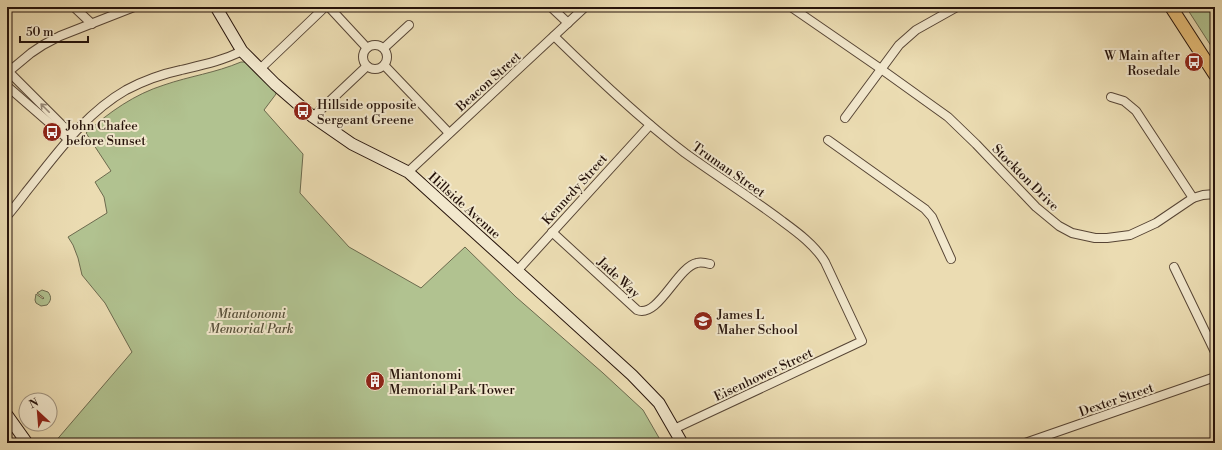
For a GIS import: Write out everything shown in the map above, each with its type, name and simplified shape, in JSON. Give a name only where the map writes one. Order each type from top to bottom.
[{"type":"main road","points":[[1171,7],[1215,75]]},
{"type":"street","points":[[74,7],[92,24]]},
{"type":"street","points":[[70,137],[7,72],[31,53],[60,36],[134,7]]},
{"type":"street","name":"Hillside Avenue","points":[[216,7],[242,50],[275,84],[313,117],[352,144],[408,172],[632,375],[659,403],[682,443]]},
{"type":"street","points":[[260,69],[325,7]]},
{"type":"street","points":[[329,7],[367,48]]},
{"type":"street","points":[[551,7],[568,23]]},
{"type":"street","name":"Beacon Street","points":[[408,172],[585,7]]},
{"type":"street","name":"Stockton Drive","points":[[791,7],[948,117],[1036,207],[1059,226],[1072,233],[1095,238],[1130,235],[1156,223],[1193,198],[1215,194]]},
{"type":"street","points":[[845,118],[899,45],[906,38],[916,30],[957,7]]},
{"type":"street","points":[[384,48],[409,25]]},
{"type":"street","name":"Truman Street","points":[[554,36],[650,125],[686,153],[797,232],[814,247],[826,262],[862,341]]},
{"type":"street","points":[[375,44],[384,48],[388,57],[384,66],[376,69],[367,66],[363,57],[367,48],[375,44]]},
{"type":"street","points":[[7,216],[70,137],[87,119],[126,90],[162,75],[232,56],[242,50]]},
{"type":"street","points":[[313,117],[367,66]]},
{"type":"street","points":[[384,66],[449,133]]},
{"type":"street","points":[[7,86],[70,137]]},
{"type":"street","points":[[1111,97],[1124,101],[1136,111],[1193,198]]},
{"type":"street","name":"Kennedy Street","points":[[517,271],[650,125]]},
{"type":"street","points":[[828,140],[925,209],[932,217],[952,260]]},
{"type":"street","name":"Jade Way","points":[[552,232],[640,312],[645,312],[653,307],[689,267],[697,263],[710,264]]},
{"type":"street","points":[[1174,267],[1215,352]]},
{"type":"street","name":"Eisenhower Street","points":[[674,429],[862,341]]},
{"type":"street","name":"Dexter Street","points":[[1025,443],[1215,377]]},
{"type":"street","points":[[7,414],[28,443]]},
{"type":"green space","points":[[1186,7],[1215,7],[1215,52]]},
{"type":"green space","name":"Miantonomi Memorial Park","points":[[241,62],[248,64],[276,93],[264,110],[303,154],[300,193],[349,247],[421,288],[465,247],[516,297],[643,410],[662,443],[54,443],[132,352],[105,303],[82,275],[78,258],[68,237],[107,213],[104,197],[95,182],[111,171],[86,133],[113,111],[143,93]]},
{"type":"green space","points":[[42,290],[48,292],[50,299],[47,305],[41,306],[36,303],[35,300],[36,294],[43,299],[44,298],[37,293]]},
{"type":"place","name":"W Main after Rosedale","points":[[1194,62]]},
{"type":"place","name":"Hillside opposite Sergeant Greene","points":[[303,111]]},
{"type":"place","name":"John Chafee before Sunset","points":[[52,132]]},
{"type":"place","name":"James L Maher School","points":[[703,321]]},
{"type":"place","name":"Miantonomi Memorial Park Tower","points":[[375,381]]}]
